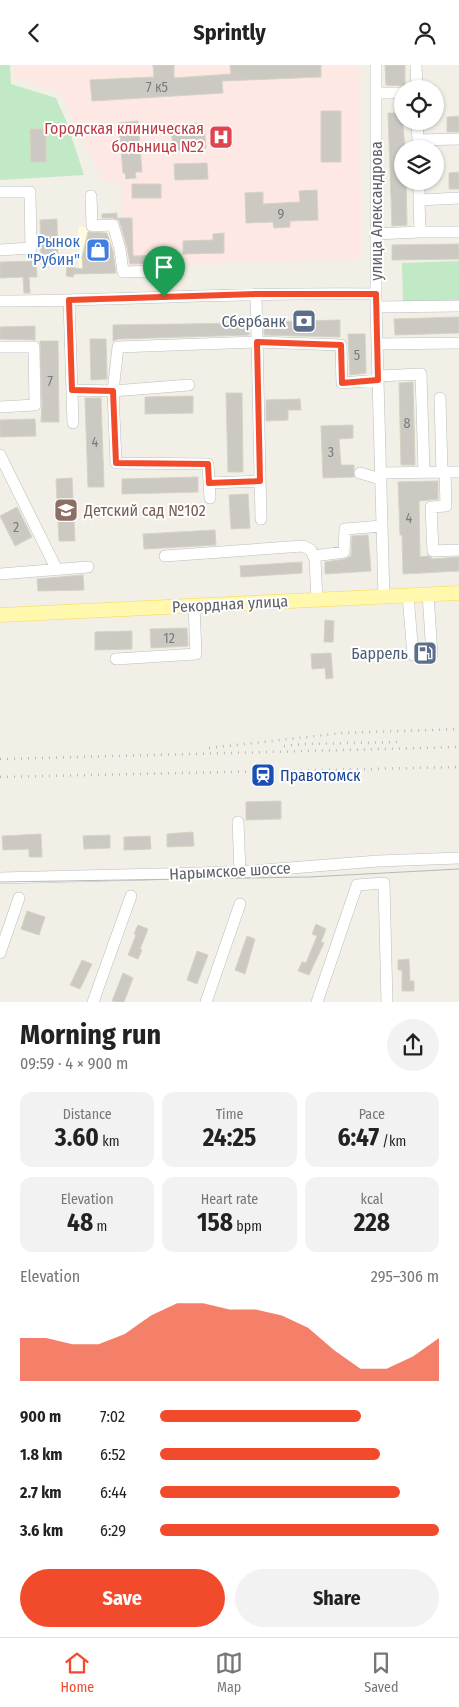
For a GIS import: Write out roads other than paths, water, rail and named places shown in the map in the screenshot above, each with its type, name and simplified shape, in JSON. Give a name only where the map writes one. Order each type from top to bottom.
[{"type":"main road","name":"Рекордная улица","points":[[0,615],[459,593]]},
{"type":"street","name":"улица Александрова","points":[[376,65],[376,307],[384,597]]},
{"type":"street","points":[[416,65],[417,80]]},
{"type":"street","points":[[377,93],[394,93]]},
{"type":"street","points":[[444,141],[459,139]]},
{"type":"street","points":[[419,190],[420,232]]},
{"type":"street","points":[[0,192],[30,192],[31,248],[0,250]]},
{"type":"street","points":[[91,196],[92,226],[113,225],[120,249],[122,272],[164,271],[164,297]]},
{"type":"street","points":[[419,200],[459,198]]},
{"type":"street","points":[[375,234],[459,232]]},
{"type":"street","points":[[256,294],[260,519]]},
{"type":"street","points":[[0,301],[256,294],[376,294]]},
{"type":"street","points":[[69,300],[74,423]]},
{"type":"street","points":[[376,307],[459,306]]},
{"type":"street","points":[[210,498],[208,464],[116,463],[113,391],[118,347],[257,342],[341,345],[342,383],[421,374],[424,472]]},
{"type":"street","points":[[377,344],[459,343]]},
{"type":"street","points":[[0,347],[34,347],[34,405],[0,407]]},
{"type":"street","points":[[72,390],[113,391],[189,385]]},
{"type":"street","points":[[440,398],[446,506],[431,507],[433,551],[459,550]]},
{"type":"street","points":[[0,455],[57,570]]},
{"type":"street","points":[[360,473],[381,476],[424,472],[459,472]]},
{"type":"street","points":[[209,483],[260,481]]},
{"type":"street","points":[[314,556],[344,552],[345,529],[382,526]]},
{"type":"street","points":[[165,556],[304,546],[311,550],[315,560],[317,600]]},
{"type":"street","points":[[0,574],[88,567]]},
{"type":"street","points":[[408,596],[414,655],[432,655],[428,594]]},
{"type":"street","points":[[116,659],[196,654],[194,605]]},
{"type":"street","points":[[238,822],[240,872]]},
{"type":"street","name":"Нарымское шоссе","points":[[0,878],[240,872],[378,861],[459,858]]},
{"type":"street","points":[[317,1002],[357,885],[384,883],[387,1002]]},
{"type":"street","points":[[93,1002],[131,896]]},
{"type":"street","points":[[0,953],[19,898]]},
{"type":"street","points":[[206,1002],[240,904]]},
{"type":"tram line","points":[[0,882],[309,877],[459,869]]},
{"type":"railway","points":[[209,748],[342,733],[459,729]]},
{"type":"railway","points":[[284,746],[402,742]]},
{"type":"railway","points":[[0,759],[459,747]]},
{"type":"railway","points":[[0,777],[459,767]]},
{"type":"place","name":"Городская клиническая больница №2","points":[[221,137]]},
{"type":"place","name":"Рынок \"Рубин\"","points":[[98,250]]},
{"type":"place","name":"Сбербанк","points":[[304,321]]},
{"type":"place","name":"Детский сад №102","points":[[66,510]]},
{"type":"place","name":"Баррель","points":[[425,653]]},
{"type":"place","name":"Правотомск","points":[[263,775]]}]
